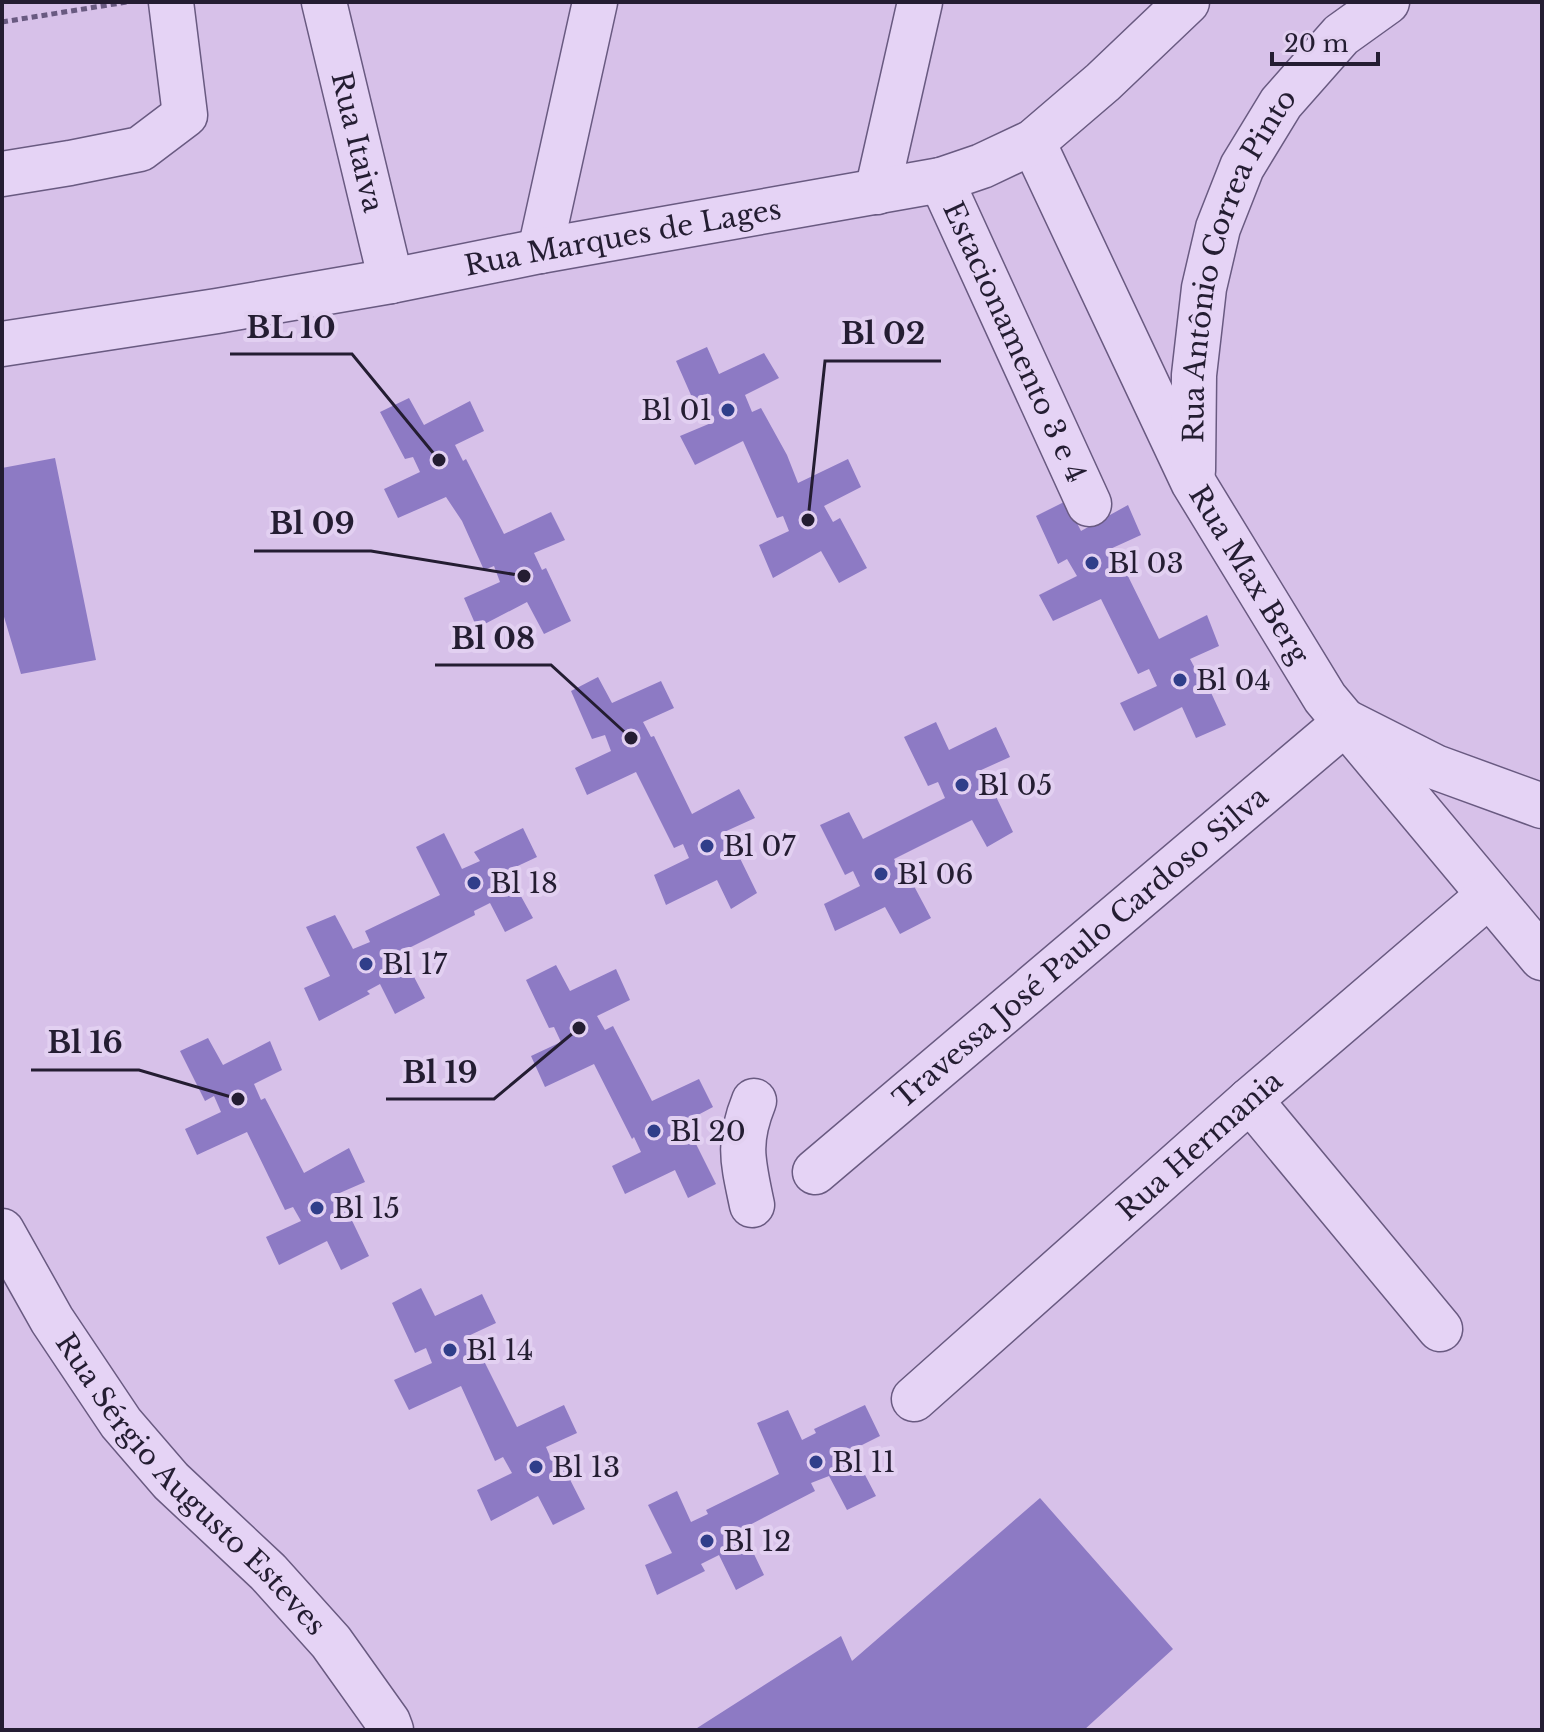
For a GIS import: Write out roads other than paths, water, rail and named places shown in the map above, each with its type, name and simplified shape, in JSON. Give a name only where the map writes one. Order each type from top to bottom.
[{"type":"street","points":[[2,174],[140,149],[185,115],[171,2]]},
{"type":"street","name":"Rua Itaiva","points":[[324,2],[391,281]]},
{"type":"street","points":[[540,251],[595,2]]},
{"type":"street","points":[[877,192],[920,2]]},
{"type":"street","name":"Rua Marques de Lages","points":[[2,344],[391,281],[540,251],[941,180],[982,166],[1033,142],[1103,82],[1187,2]]},
{"type":"street","name":"Rua Antônio Correa Pinto","points":[[1193,482],[1194,375],[1204,288],[1218,228],[1242,167],[1281,103],[1341,35],[1387,2]]},
{"type":"street","name":"Rua Max Berg","points":[[1033,142],[1193,482],[1325,698],[1542,958]]},
{"type":"street","name":"Estacionamento 3 e 4","points":[[941,180],[1089,504]]},
{"type":"street","points":[[1346,722],[1435,767],[1542,806]]},
{"type":"street","name":"Travessa José Paulo Cardoso Silva","points":[[815,1172],[1346,722]]},
{"type":"street","name":"Rua Hermania","points":[[914,1399],[1250,1100],[1489,895]]},
{"type":"street","points":[[1250,1100],[1440,1329]]},
{"type":"street","points":[[752,1205],[742,1148],[746,1120],[754,1101]]},
{"type":"street","name":"Rua Sérgio Augusto Esteves","points":[[2,1231],[15,1279],[52,1320],[121,1423],[171,1481],[268,1572],[331,1642],[391,1730]]},
{"type":"place","name":"Bl 01","points":[[728,410]]},
{"type":"place","name":"BL 10","points":[[439,460]]},
{"type":"place","name":"Bl 02","points":[[808,520]]},
{"type":"place","name":"Bl 03","points":[[1092,563]]},
{"type":"place","name":"Bl 09","points":[[524,576]]},
{"type":"place","name":"Bl 04","points":[[1180,680]]},
{"type":"place","name":"Bl 08","points":[[631,738]]},
{"type":"place","name":"Bl 05","points":[[962,785]]},
{"type":"place","name":"Bl 07","points":[[707,846]]},
{"type":"place","name":"Bl 06","points":[[881,874]]},
{"type":"place","name":"Bl 18","points":[[474,883]]},
{"type":"place","name":"Bl 17","points":[[366,964]]},
{"type":"place","name":"Bl 19","points":[[579,1028]]},
{"type":"place","name":"Bl 16","points":[[238,1099]]},
{"type":"place","name":"Bl 20","points":[[654,1131]]},
{"type":"place","name":"Bl 15","points":[[317,1208]]},
{"type":"place","name":"Bl 14","points":[[450,1350]]},
{"type":"place","name":"Bl 11","points":[[816,1462]]},
{"type":"place","name":"Bl 13","points":[[536,1467]]},
{"type":"place","name":"Bl 12","points":[[707,1541]]}]
